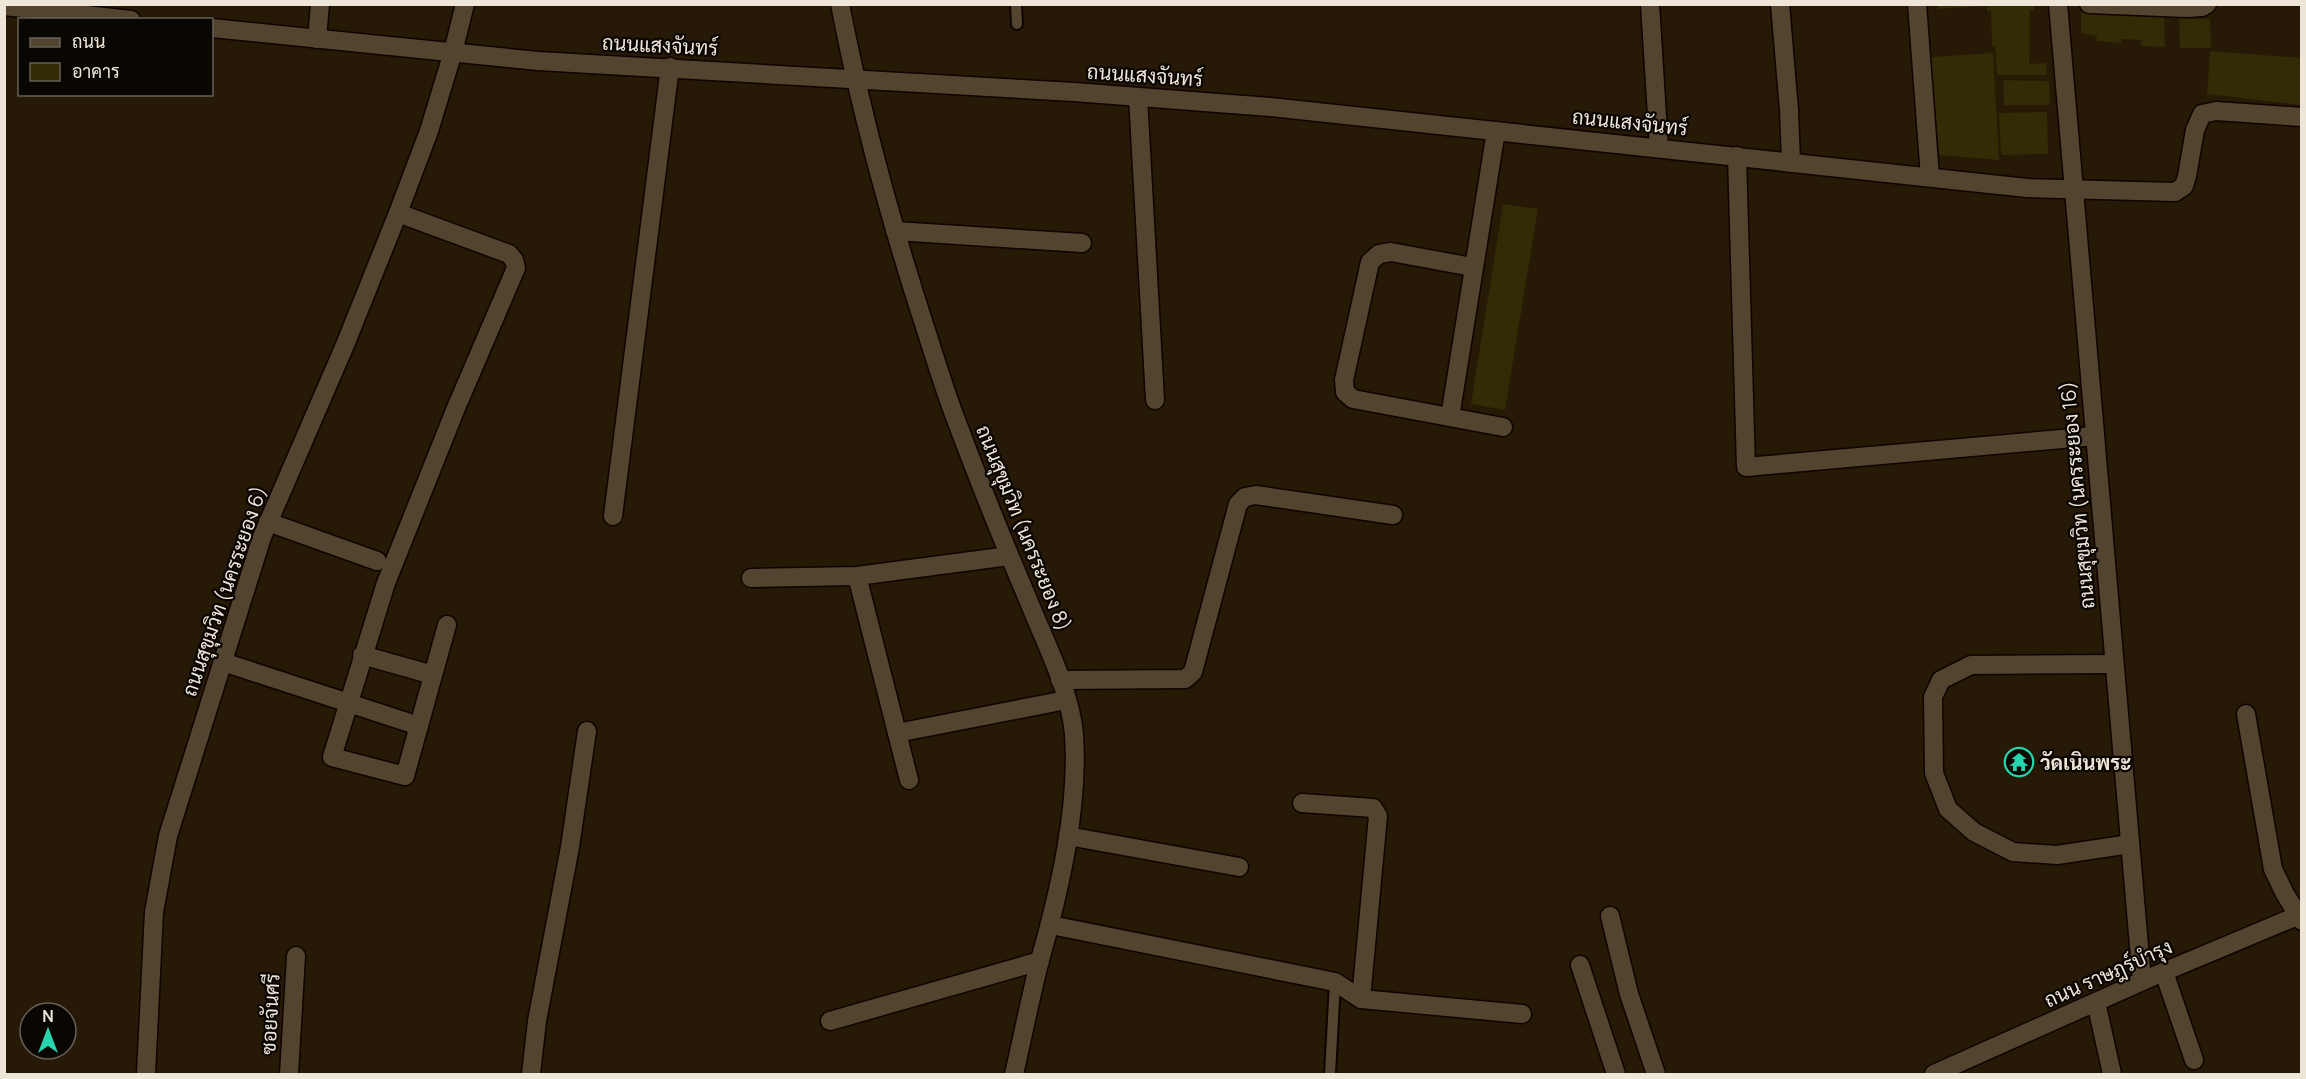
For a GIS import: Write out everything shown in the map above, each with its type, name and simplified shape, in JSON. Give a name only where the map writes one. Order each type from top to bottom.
[{"type":"street","points":[[317,39],[320,4]]},
{"type":"street","name":"ถนนสุขุมวิท (นครระยอง 6)","points":[[146,1074],[154,912],[168,836],[268,522],[345,345],[398,213],[429,131],[465,4]]},
{"type":"street","name":"ถนนสุขุมวิท (นครระยอง 8)","points":[[840,4],[855,79],[895,231],[954,416],[1060,680],[1073,730],[1074,757],[1068,836],[1051,925],[1040,961],[1014,1074]]},
{"type":"street","points":[[1650,4],[1659,148]]},
{"type":"street","points":[[1780,4],[1791,162]]},
{"type":"street","points":[[1917,4],[1930,177]]},
{"type":"street","name":"ถนนสุขุมวิท (นครระยอง 16)","points":[[2058,4],[2142,981]]},
{"type":"street","points":[[2089,4],[2187,8],[2202,7],[2207,4]]},
{"type":"street","points":[[4,6],[113,18]]},
{"type":"street","name":"ถนนแสงจันทร์","points":[[213,28],[538,61],[670,67],[1270,107],[2027,188],[2175,192],[2184,186],[2195,130],[2202,114],[2216,111],[2301,117]]},
{"type":"street","points":[[613,516],[670,67]]},
{"type":"street","points":[[1138,97],[1155,400]]},
{"type":"street","points":[[1450,417],[1472,267],[1496,131]]},
{"type":"street","points":[[1737,156],[1746,467],[2095,436]]},
{"type":"street","points":[[398,213],[509,254],[516,268],[456,408],[386,583],[332,757],[405,776],[447,625]]},
{"type":"street","points":[[895,231],[1082,243]]},
{"type":"street","points":[[1472,267],[1391,252],[1379,254],[1370,262],[1344,380],[1345,392],[1353,399],[1503,427]]},
{"type":"street","points":[[1060,680],[1185,679],[1193,672],[1238,504],[1245,497],[1256,495],[1393,515]]},
{"type":"street","points":[[268,522],[377,561]]},
{"type":"street","points":[[751,578],[857,576],[1009,556]]},
{"type":"street","points":[[857,576],[909,780]]},
{"type":"street","points":[[362,655],[433,675]]},
{"type":"street","points":[[223,662],[419,726]]},
{"type":"street","points":[[2114,664],[1971,665],[1941,680],[1933,697],[1934,773],[1948,809],[1974,832],[2013,852],[2057,855],[2130,844]]},
{"type":"street","points":[[897,733],[1066,700]]},
{"type":"street","points":[[2246,714],[2273,868],[2285,894],[2301,916]]},
{"type":"street","points":[[531,1074],[537,1021],[570,847],[587,731]]},
{"type":"street","points":[[1302,803],[1373,808],[1378,816],[1361,999]]},
{"type":"street","points":[[1068,836],[1239,867]]},
{"type":"street","points":[[1610,916],[1629,994],[1656,1074]]},
{"type":"street","name":"ถนน ราษฎร์บำรุง","points":[[1937,1074],[2142,981],[2301,916]]},
{"type":"street","points":[[1051,925],[1335,982],[1361,999],[1522,1014]]},
{"type":"street","name":"ซอยจันศรี","points":[[289,1074],[296,956]]},
{"type":"street","points":[[830,1021],[1040,961]]},
{"type":"street","points":[[1580,964],[1616,1074]]},
{"type":"street","points":[[2164,972],[2194,1060]]},
{"type":"street","points":[[2096,1002],[2112,1074]]},
{"type":"lane","points":[[1016,4],[1017,24]]},
{"type":"lane","points":[[1330,1074],[1335,982]]},
{"type":"building","points":[[1938,4],[1985,4],[1985,6],[1938,9]]},
{"type":"building","points":[[1987,4],[2034,4],[2034,10],[2030,10],[2029,64],[2046,63],[2047,75],[1997,75],[1995,46],[1992,46],[1991,11],[1987,11]]},
{"type":"building","points":[[2081,9],[2164,13],[2165,47],[2141,46],[2141,40],[2121,39],[2121,43],[2096,41],[2097,36],[2081,33]]},
{"type":"building","points":[[2179,18],[2210,19],[2211,48],[2180,48]]},
{"type":"building","points":[[2210,51],[2301,58],[2301,105],[2207,94]]},
{"type":"building","points":[[1993,53],[1999,160],[1939,155],[1931,57]]},
{"type":"building","points":[[2003,80],[2049,81],[2050,105],[2004,105]]},
{"type":"building","points":[[2047,112],[2048,154],[2001,155],[1999,113]]},
{"type":"building","points":[[1503,204],[1538,209],[1505,410],[1471,404]]},
{"type":"place","name":"วัดเนินพระ","points":[[2019,762]]}]
